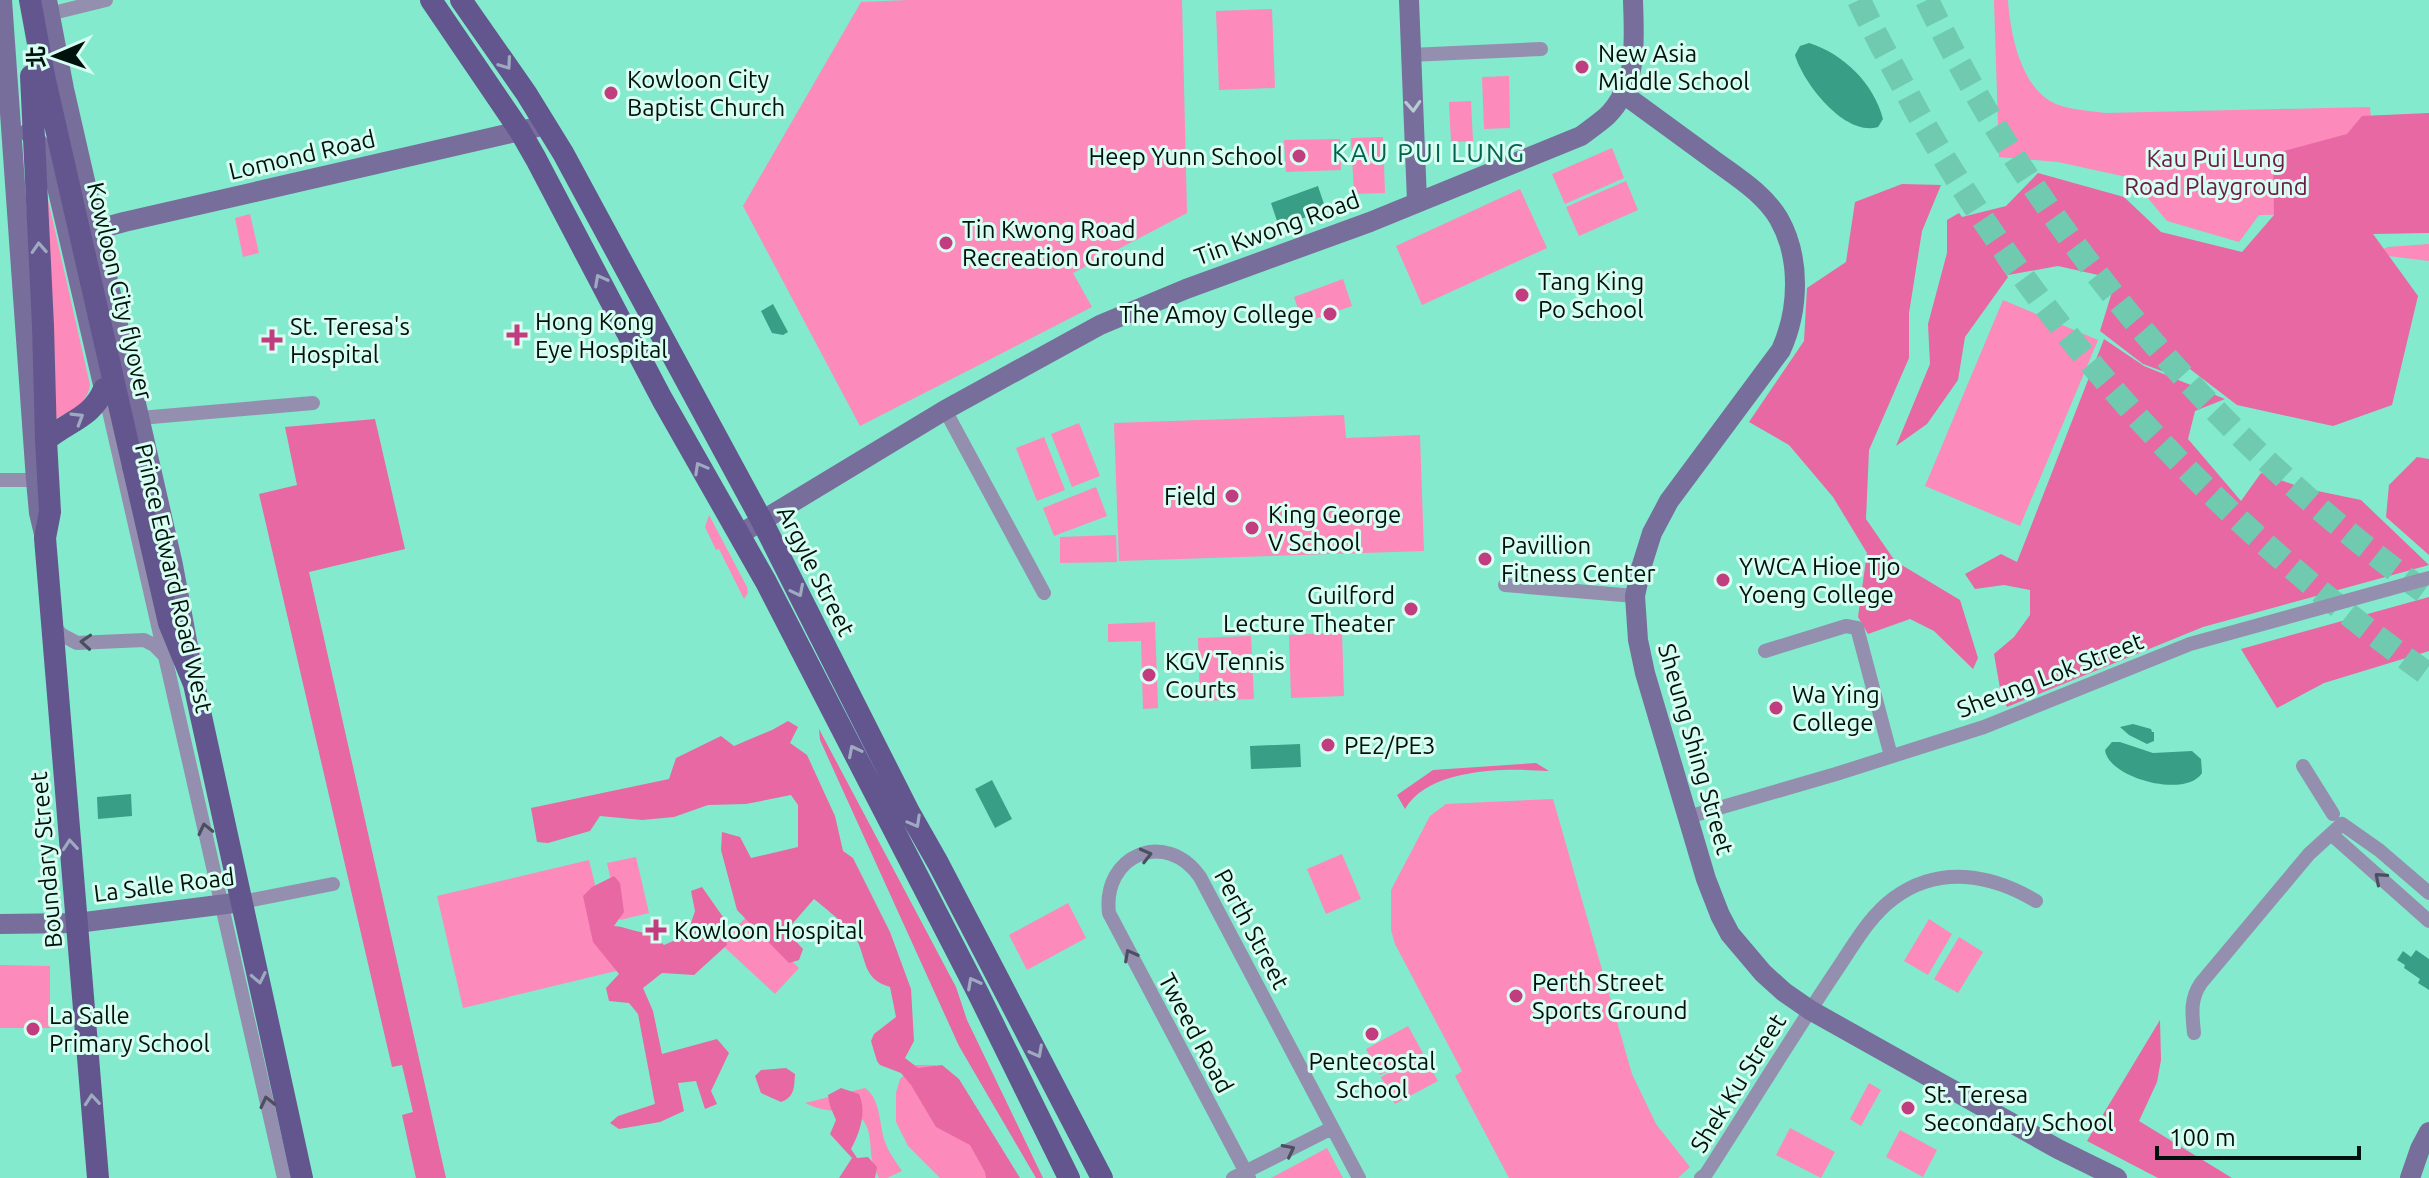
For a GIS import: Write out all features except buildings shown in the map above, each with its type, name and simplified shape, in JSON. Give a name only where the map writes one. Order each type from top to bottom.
[{"type":"main road","points":[[21,0],[31,76],[46,440]]},
{"type":"main road","name":"Kowloon City flyover","points":[[30,0],[71,198],[169,623],[194,684]]},
{"type":"main road","name":"Argyle Street","points":[[431,0],[520,131],[662,399],[740,534],[978,993],[1069,1178]]},
{"type":"main road","name":"Argyle Street","points":[[461,0],[546,125],[762,521],[909,812],[1102,1178]]},
{"type":"main road","points":[[46,440],[60,428],[86,415],[104,389]]},
{"type":"main road","name":"Boundary Street","points":[[46,440],[50,512],[45,538],[98,1178]]},
{"type":"main road","name":"Prince Edward Road West","points":[[194,684],[232,904],[302,1178]]},
{"type":"street","points":[[48,7],[106,0]]},
{"type":"street","points":[[1409,0],[1417,201]]},
{"type":"street","name":"Tin Kwong Road","points":[[740,534],[945,410],[1122,314],[1370,222],[1581,136],[1608,115],[1622,93],[1633,66],[1633,0]]},
{"type":"street","name":"Prince Edward Road West","points":[[48,7],[185,623],[194,684]]},
{"type":"street","points":[[2,9],[11,111]]},
{"type":"street","points":[[1410,55],[1541,49]]},
{"type":"street","points":[[30,133],[44,135],[59,126],[66,104],[64,89]]},
{"type":"street","name":"Sheung Shing Street","points":[[1622,93],[1747,185],[1771,208],[1779,219],[1793,264],[1791,322],[1781,350],[1660,516],[1646,550],[1635,596],[1640,654],[1713,898],[1730,934],[1763,973],[1784,992],[1810,1010],[2058,1149],[2117,1178]]},
{"type":"street","name":"Prince Edward Road West","points":[[11,111],[48,156],[53,170],[165,655],[232,904],[284,1178]]},
{"type":"street","name":"Boundary Street","points":[[11,111],[36,480],[45,538]]},
{"type":"street","name":"Lomond Road","points":[[69,237],[546,125]]},
{"type":"street","points":[[140,418],[313,403]]},
{"type":"street","points":[[945,410],[1044,593]]},
{"type":"street","points":[[0,480],[36,480]]},
{"type":"street","name":"Sheung Lok Street","points":[[1688,817],[1984,727],[2190,644],[2429,578]]},
{"type":"street","points":[[1505,585],[1635,596]]},
{"type":"street","points":[[52,625],[77,643],[144,640],[165,655]]},
{"type":"street","points":[[1765,651],[1846,626],[1857,628],[1891,756]]},
{"type":"street","points":[[2303,766],[2335,824],[2429,921]]},
{"type":"street","points":[[2335,824],[2379,850],[2429,893]]},
{"type":"street","points":[[2194,1033],[2191,1007],[2194,993],[2335,824]]},
{"type":"street","name":"Perth Street","points":[[1109,913],[1113,878],[1129,860],[1151,852],[1174,855],[1194,868],[1359,1178]]},
{"type":"street","name":"Shek Ku Street","points":[[1701,1178],[1875,914],[1895,897],[1936,878],[1980,878],[2010,887],[2036,901]]},
{"type":"street","name":"La Salle Road","points":[[0,924],[77,923],[232,904],[333,884]]},
{"type":"street","name":"Tweed Road","points":[[1109,913],[1242,1176]]},
{"type":"street","points":[[1242,1176],[1332,1128]]},
{"type":"street","points":[[2410,1178],[2429,1132]]},
{"type":"green space","name":"Tin Kwong Road Recreation Ground","points":[[1182,0],[1187,213],[1073,273],[1092,307],[860,426],[743,206],[861,2]]},
{"type":"green space","name":"Kau Pui Lung Road Playground","points":[[1994,0],[2008,0],[2018,56],[2031,82],[2050,101],[2062,106],[2105,113],[2370,107],[2380,228],[2339,214],[2259,215],[2239,242],[2167,221],[2131,178],[2058,162],[1999,157]]},
{"type":"green space","points":[[1272,9],[1275,88],[1219,90],[1216,11]]},
{"type":"green space","points":[[1509,76],[1510,128],[1484,129],[1482,77]]},
{"type":"green space","points":[[1471,101],[1473,141],[1451,142],[1449,102]]},
{"type":"green space","points":[[1383,137],[1385,193],[1354,194],[1351,138]]},
{"type":"green space","points":[[1340,139],[1341,170],[1286,172],[1284,140]]},
{"type":"green space","points":[[1612,148],[1624,178],[1565,204],[1552,174]]},
{"type":"green space","points":[[1626,181],[1638,210],[1579,236],[1566,207]]},
{"type":"green space","points":[[1520,189],[1547,248],[1422,305],[1396,246]]},
{"type":"green space","points":[[46,191],[90,385],[81,403],[51,421]]},
{"type":"green space","points":[[250,214],[259,253],[243,257],[235,218]]},
{"type":"green space","points":[[2429,244],[2429,261],[2372,254],[2388,247]]},
{"type":"green space","points":[[1343,279],[1352,306],[1303,323],[1294,297]]},
{"type":"green space","points":[[2003,300],[2098,340],[2020,526],[1925,486]]},
{"type":"green space","name":"Field","points":[[1344,415],[1346,438],[1420,435],[1424,551],[1119,561],[1114,423]]},
{"type":"green space","points":[[1079,423],[1100,476],[1072,487],[1051,434]]},
{"type":"green space","points":[[1044,437],[1065,490],[1037,501],[1016,448]]},
{"type":"green space","points":[[1096,487],[1107,516],[1054,536],[1043,508]]},
{"type":"green space","points":[[709,515],[747,587],[748,593],[744,599],[705,527]]},
{"type":"green space","points":[[1116,535],[1117,562],[1060,563],[1060,537]]},
{"type":"green space","name":"KGV Tennis Courts","points":[[1155,622],[1158,708],[1143,709],[1141,641],[1108,642],[1108,624]]},
{"type":"green space","points":[[1342,632],[1344,696],[1291,698],[1289,635]]},
{"type":"green space","points":[[1251,636],[1254,699],[1200,701],[1198,638]]},
{"type":"green space","name":"Perth Street Sports Ground","points":[[1553,799],[1632,1074],[1656,1124],[1690,1167],[1678,1178],[1509,1178],[1455,1076],[1462,1071],[1395,944],[1391,930],[1391,890],[1430,816],[1446,804]]},
{"type":"green space","points":[[1342,854],[1361,899],[1326,914],[1307,869]]},
{"type":"green space","points":[[636,857],[649,913],[620,920],[607,863]]},
{"type":"green space","points":[[589,860],[616,971],[463,1008],[437,896]]},
{"type":"green space","points":[[1068,903],[1086,938],[1027,970],[1009,935]]},
{"type":"green space","points":[[746,917],[799,968],[775,994],[721,944]]},
{"type":"green space","points":[[1929,919],[1952,934],[1928,975],[1904,961]]},
{"type":"green space","points":[[1959,937],[1983,952],[1958,993],[1934,979]]},
{"type":"green space","points":[[0,965],[50,966],[50,1028],[0,1028]]},
{"type":"green space","points":[[1408,1026],[1423,1053],[1380,1075],[1366,1049]]},
{"type":"green space","points":[[1423,1055],[1438,1081],[1395,1104],[1381,1077]]},
{"type":"green space","points":[[916,1065],[935,1065],[949,1076],[1015,1178],[940,1178],[908,1146],[896,1122],[896,1093],[900,1079]]},
{"type":"green space","points":[[1869,1083],[1881,1090],[1861,1126],[1850,1119]]},
{"type":"green space","points":[[865,1088],[874,1099],[885,1142],[902,1171],[887,1178],[879,1178],[872,1160],[866,1125],[857,1115],[805,1103]]},
{"type":"green space","points":[[1790,1128],[1835,1152],[1821,1178],[1776,1155]]},
{"type":"green space","points":[[1900,1130],[1937,1150],[1923,1177],[1886,1157]]},
{"type":"green space","points":[[1327,1148],[1343,1178],[1271,1178]]},
{"type":"shaded area","points":[[2429,113],[2429,233],[2373,234],[2418,296],[2392,405],[2333,426],[2237,405],[2186,366],[2162,371],[2143,364],[2100,331],[2116,279],[2058,266],[2008,275],[1994,257],[2008,277],[1965,337],[1958,380],[1927,424],[1896,446],[1930,364],[1928,324],[1947,253],[1947,220],[1959,213],[1962,217],[2006,206],[2038,173],[2124,197],[2161,232],[2242,252],[2274,215],[2273,154],[2347,134],[2362,116]]},
{"type":"shaded area","points":[[1902,184],[1941,185],[1922,231],[1909,313],[1909,358],[1869,450],[1866,519],[1895,561],[1960,600],[1978,658],[1973,669],[1934,631],[1910,619],[1868,634],[1858,617],[1867,553],[1833,497],[1789,445],[1749,422],[1804,341],[1807,288],[1846,262],[1855,202]]},
{"type":"shaded area","points":[[2104,339],[2144,366],[2225,399],[2195,411],[2188,439],[2241,501],[2261,473],[2303,488],[2361,500],[2429,565],[2203,627],[2007,707],[2001,694],[1994,654],[2014,637],[2030,615],[2030,590],[2004,585],[1975,589],[1965,574],[2001,554],[2017,562]]},
{"type":"shaded area","points":[[375,419],[405,549],[309,572],[446,1178],[416,1178],[402,1115],[413,1112],[402,1065],[392,1067],[259,494],[297,485],[285,427]]},
{"type":"shaded area","points":[[2417,457],[2429,459],[2429,555],[2386,517],[2389,485]]},
{"type":"shaded area","points":[[2429,597],[2429,651],[2324,683],[2277,708],[2241,649]]},
{"type":"shaded area","points":[[788,721],[798,727],[790,743],[807,755],[835,816],[843,851],[853,858],[890,932],[911,989],[914,1041],[905,1058],[918,1068],[942,1065],[959,1079],[1020,1178],[986,1178],[970,1145],[936,1127],[901,1073],[877,1061],[871,1041],[874,1034],[896,1017],[890,987],[870,974],[856,938],[843,923],[814,899],[786,931],[803,949],[799,960],[789,963],[737,910],[721,850],[722,832],[740,837],[751,858],[798,847],[798,805],[791,795],[746,804],[708,805],[674,817],[642,820],[600,816],[590,831],[548,843],[537,842],[531,808],[669,779],[676,758],[721,736],[734,746]]},
{"type":"shaded area","points":[[819,729],[956,987],[967,1020],[1043,1178],[1036,1178],[959,1046],[820,740]]},
{"type":"shaded area","points":[[1536,763],[1549,771],[1490,771],[1450,778],[1416,795],[1405,809],[1397,795],[1433,770]]},
{"type":"shaded area","points":[[614,876],[620,883],[624,912],[614,926],[652,933],[664,945],[687,935],[695,911],[691,891],[702,887],[723,917],[727,945],[694,975],[662,973],[643,988],[653,1011],[662,1054],[717,1039],[729,1053],[711,1091],[717,1104],[705,1109],[696,1081],[678,1083],[684,1111],[660,1122],[619,1129],[610,1123],[618,1116],[655,1104],[638,1014],[629,1003],[609,1001],[606,988],[619,974],[593,942],[583,896],[592,887]]},
{"type":"shaded area","points":[[2160,1020],[2161,1060],[2157,1082],[2139,1121],[2232,1178],[2158,1178],[2087,1141]]},
{"type":"shaded area","points":[[786,1068],[795,1074],[789,1097],[781,1102],[761,1093],[755,1076],[761,1070]]},
{"type":"shaded area","points":[[841,1088],[859,1094],[861,1122],[851,1149],[857,1158],[868,1157],[877,1167],[875,1178],[839,1178],[852,1158],[830,1134],[836,1120],[828,1095]]},
{"type":"water","points":[[1809,43],[1834,55],[1865,82],[1883,119],[1878,127],[1865,128],[1852,124],[1839,116],[1816,93],[1795,55],[1800,46]]},
{"type":"water","points":[[1318,186],[1326,210],[1279,227],[1271,203]]},
{"type":"water","points":[[773,304],[788,332],[783,335],[772,333],[761,311]]},
{"type":"water","points":[[2133,724],[2151,729],[2154,741],[2147,744],[2120,727]]},
{"type":"water","points":[[2112,742],[2153,753],[2192,751],[2201,759],[2202,773],[2193,781],[2181,784],[2149,782],[2119,769],[2109,760],[2105,750]]},
{"type":"water","points":[[1300,744],[1301,767],[1251,769],[1250,746]]},
{"type":"water","points":[[992,780],[1012,819],[995,828],[975,789]]},
{"type":"water","points":[[131,794],[132,816],[98,819],[97,797]]},
{"type":"water","points":[[2416,950],[2429,959],[2429,990],[2418,983],[2420,979],[2397,960],[2403,951],[2411,957]]},
{"type":"tunnel","points":[[1859,0],[1915,108],[1965,191],[2019,271],[2078,347],[2140,420],[2207,490],[2352,617],[2429,675]]},
{"type":"tunnel","points":[[1927,0],[1972,86],[2023,170],[2080,251],[2141,329],[2278,472],[2352,536],[2429,595]]},
{"type":"place","name":"New Asia Middle School","points":[[1582,67]]},
{"type":"place","name":"Kowloon City Baptist Church","points":[[611,93]]},
{"type":"place","name":"Heep Yunn School","points":[[1299,156]]},
{"type":"place","name":"Tin Kwong Road Recreation Ground","points":[[946,243]]},
{"type":"place","name":"Tang King Po School","points":[[1522,295]]},
{"type":"place","name":"The Amoy College","points":[[1330,314]]},
{"type":"place","name":"Hong Kong Eye Hospital","points":[[517,335]]},
{"type":"place","name":"St. Teresa's Hospital","points":[[272,340]]},
{"type":"place","name":"Field","points":[[1232,496]]},
{"type":"place","name":"King George V School","points":[[1252,528]]},
{"type":"place","name":"Pavillion Fitness Center","points":[[1485,559]]},
{"type":"place","name":"YWCA Hioe Tjo Yoeng College","points":[[1723,580]]},
{"type":"place","name":"Guilford Lecture Theater","points":[[1411,609]]},
{"type":"place","name":"KGV Tennis Courts","points":[[1149,675]]},
{"type":"place","name":"Wa Ying College","points":[[1776,708]]},
{"type":"place","name":"PE2/PE3","points":[[1328,745]]},
{"type":"place","name":"Kowloon Hospital","points":[[656,930]]},
{"type":"place","name":"Perth Street Sports Ground","points":[[1516,996]]},
{"type":"place","name":"La Salle Primary School","points":[[33,1029]]},
{"type":"place","name":"Pentecostal School","points":[[1372,1034]]},
{"type":"place","name":"St. Teresa Secondary School","points":[[1908,1108]]},
{"type":"district","name":"KAU PUI LUNG","points":[[1429,152]]}]
